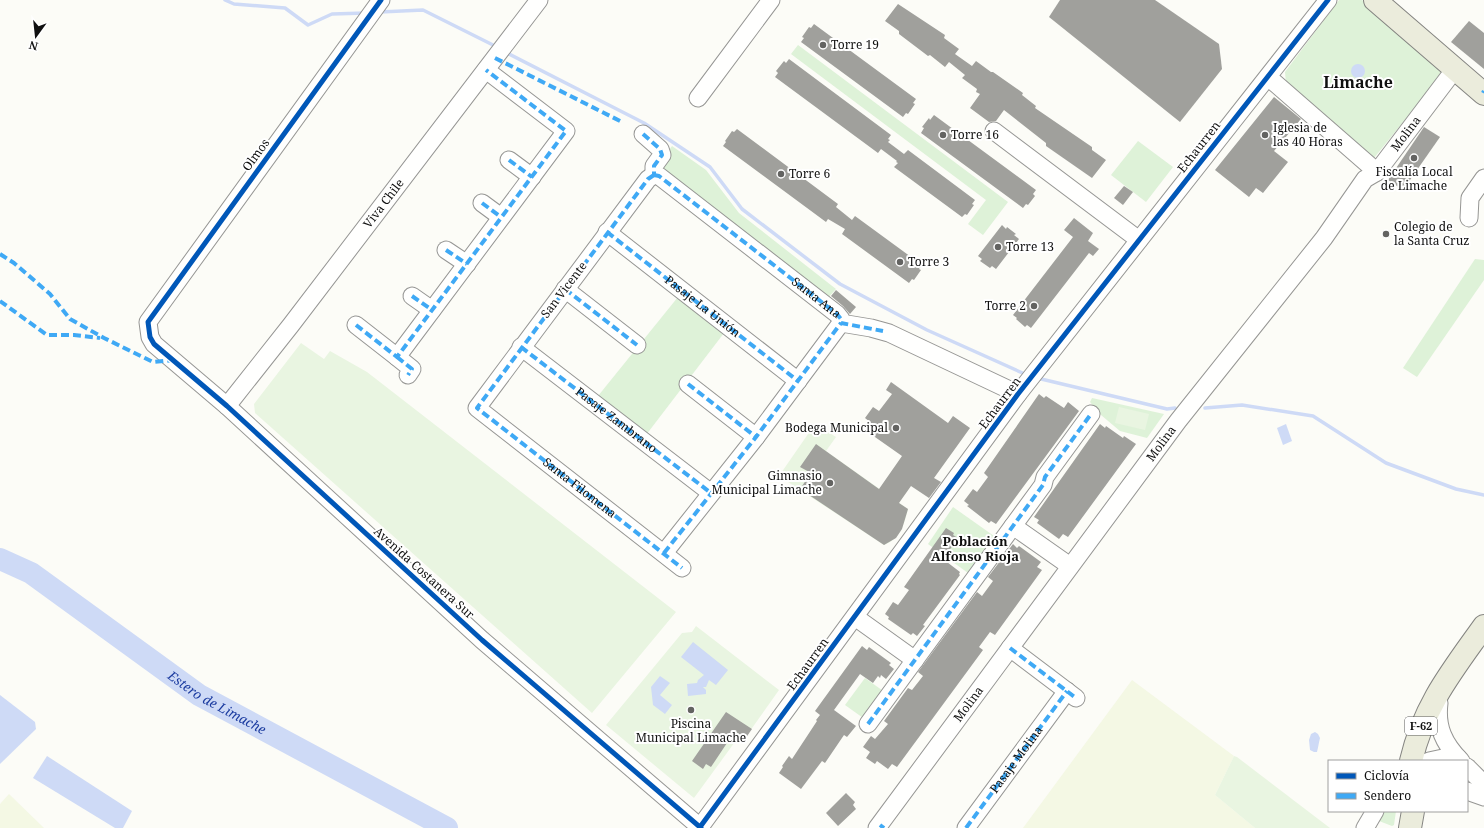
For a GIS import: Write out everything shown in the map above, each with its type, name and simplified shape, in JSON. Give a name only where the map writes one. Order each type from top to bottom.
[{"type":"main road","points":[[1375,0],[1484,92]]},
{"type":"main road","name":"F-62","points":[[1411,760],[1416,741],[1428,711],[1437,694],[1484,626]]},
{"type":"main road","name":"F-62","points":[[1425,760],[1432,726],[1439,703],[1459,662]]},
{"type":"street","name":"Viva Chile","points":[[227,406],[291,325],[539,0]]},
{"type":"street","points":[[698,98],[771,0]]},
{"type":"street","name":"Echaurren","points":[[701,828],[1023,388],[1328,0]]},
{"type":"street","name":"Olmos","points":[[148,322],[375,8]]},
{"type":"street","name":"Molina","points":[[880,827],[1070,566],[1178,421],[1324,238],[1365,179],[1377,172],[1455,69]]},
{"type":"street","points":[[397,357],[566,131],[486,70]]},
{"type":"street","points":[[1268,77],[1377,172]]},
{"type":"street","points":[[994,131],[1140,240]]},
{"type":"street","points":[[643,134],[660,149],[662,155],[654,166],[654,175]]},
{"type":"street","points":[[509,160],[532,177]]},
{"type":"street","name":"San Vicente","points":[[477,408],[607,232],[648,179],[654,175]]},
{"type":"street","name":"Santa Ana","points":[[654,175],[659,176],[837,314],[841,319],[841,323],[871,328],[889,333],[1023,388]]},
{"type":"street","points":[[1469,218],[1470,198],[1484,178]]},
{"type":"street","points":[[482,203],[502,217]]},
{"type":"street","name":"Pasaje La Unión","points":[[607,232],[798,381]]},
{"type":"street","points":[[446,250],[467,264]]},
{"type":"street","points":[[565,289],[637,345]]},
{"type":"street","points":[[412,296],[432,310]]},
{"type":"street","name":"Avenida Costanera Sur","points":[[148,322],[150,337],[154,344],[227,406],[482,640],[701,828]]},
{"type":"street","points":[[664,553],[710,493],[756,437],[841,323]]},
{"type":"street","points":[[356,325],[412,369],[408,375]]},
{"type":"street","name":"Pasaje Zambrano","points":[[521,348],[710,493]]},
{"type":"street","points":[[688,384],[756,437]]},
{"type":"street","name":"Santa Filomena","points":[[477,408],[682,568]]},
{"type":"street","points":[[868,724],[1043,485],[1046,478],[1091,414]]},
{"type":"street","points":[[1013,526],[1070,566]]},
{"type":"street","points":[[855,617],[915,660]]},
{"type":"street","name":"Pasaje Molina","points":[[966,828],[1071,694],[1010,648]]},
{"type":"street","points":[[1439,703],[1438,722],[1441,731],[1447,743],[1460,760]]},
{"type":"street","points":[[1434,760],[1443,758],[1452,760]]},
{"type":"street","points":[[1468,769],[1484,784]]},
{"type":"street","points":[[1468,791],[1484,797]]},
{"type":"street","points":[[1366,828],[1374,812]]},
{"type":"green space","points":[[1339,0],[1362,0],[1446,69],[1374,158],[1368,158],[1286,84],[1285,72]]},
{"type":"green space","points":[[798,45],[1008,202],[983,235],[968,224],[986,200],[791,54]]},
{"type":"green space","points":[[1138,141],[1173,167],[1146,202],[1111,175]]},
{"type":"green space","points":[[672,146],[706,170],[739,213],[836,289],[827,299],[661,171],[660,162]]},
{"type":"green space","points":[[1475,259],[1484,260],[1484,280],[1417,377],[1403,368]]},
{"type":"green space","points":[[678,297],[724,333],[646,435],[598,396]]},
{"type":"green space","points":[[301,343],[324,359],[330,351],[367,372],[676,612],[592,713],[255,413],[254,404]]},
{"type":"green space","points":[[1092,398],[1164,414],[1147,438],[1120,431],[1101,415],[1090,402]]},
{"type":"green space","points":[[1119,407],[1149,414],[1145,430],[1115,423]]},
{"type":"green space","name":"Gimnasio Municipal Limache","points":[[815,424],[836,437],[826,451],[908,509],[905,521],[898,535],[894,539],[884,545],[779,476]]},
{"type":"green space","points":[[953,507],[994,536],[968,573],[928,544]]},
{"type":"green space","name":"Piscina Municipal Limache","points":[[696,626],[779,690],[745,738],[740,735],[694,798],[606,725],[682,633],[692,632]]},
{"type":"green space","points":[[865,678],[886,693],[866,720],[845,705]]},
{"type":"green space","points":[[1132,680],[1234,756],[1215,795],[1255,828],[1023,828]]},
{"type":"green space","points":[[1234,756],[1330,828],[1255,828],[1215,795]]},
{"type":"green space","points":[[9,794],[44,828],[0,828],[0,804]]},
{"type":"green space","points":[[1384,812],[1396,812],[1394,825],[1392,826],[1379,821]]},
{"type":"water","points":[[1358,64],[1363,66],[1365,71],[1363,76],[1358,78],[1353,76],[1351,71],[1353,66]]},
{"type":"water","points":[[1286,424],[1292,441],[1283,445],[1277,428]]},
{"type":"water","points":[[693,642],[728,670],[716,685],[709,680],[706,687],[703,687],[706,690],[706,694],[688,696],[687,684],[697,683],[698,680],[704,675],[681,657]]},
{"type":"water","points":[[660,676],[670,683],[660,695],[672,705],[665,714],[653,705],[651,687]]},
{"type":"water","points":[[0,695],[35,722],[36,729],[0,764]]},
{"type":"water","points":[[1315,732],[1320,738],[1317,752],[1310,750],[1309,740],[1311,734]]},
{"type":"water","points":[[47,756],[132,811],[123,828],[115,828],[33,778]]},
{"type":"building","points":[[1060,0],[1155,0],[1219,44],[1222,69],[1180,122],[1049,17]]},
{"type":"building","points":[[898,4],[945,35],[944,38],[959,49],[955,54],[972,66],[976,61],[993,72],[1023,93],[1022,95],[1036,106],[1035,108],[1092,147],[1092,150],[1106,160],[1092,178],[1046,146],[1046,143],[1004,110],[996,121],[989,122],[970,108],[980,94],[976,92],[977,89],[962,78],[965,75],[949,62],[945,67],[930,55],[928,56],[899,34],[899,31],[885,21]]},
{"type":"building","points":[[1469,21],[1484,33],[1484,69],[1451,42]]},
{"type":"building","points":[[814,24],[916,99],[913,103],[915,104],[908,114],[906,113],[903,117],[801,42],[804,38],[802,37],[809,27],[811,28]]},
{"type":"building","points":[[789,59],[891,135],[888,142],[904,154],[908,150],[975,200],[972,204],[974,205],[967,215],[965,214],[962,217],[894,167],[898,163],[896,162],[897,161],[881,149],[878,153],[775,77],[778,73],[776,71],[784,61],[786,63]]},
{"type":"building","name":"Iglesia de las 40 Horas","points":[[1274,97],[1301,119],[1274,151],[1288,162],[1263,193],[1256,188],[1249,197],[1215,170]]},
{"type":"building","points":[[934,115],[1036,190],[1033,194],[1035,196],[1028,205],[1026,204],[1023,208],[921,133],[924,128],[922,127],[929,118],[930,120]]},
{"type":"building","name":"Fiscalía Local de Limache","points":[[1424,127],[1440,137],[1403,190],[1388,180]]},
{"type":"building","points":[[737,129],[838,204],[836,207],[852,220],[855,216],[922,265],[919,269],[921,270],[914,280],[912,279],[909,283],[842,234],[845,229],[828,219],[826,222],[723,146],[732,131],[734,132]]},
{"type":"building","points":[[1124,186],[1133,192],[1123,205],[1114,198]]},
{"type":"building","points":[[1074,218],[1093,233],[1088,241],[1099,249],[1093,256],[1089,253],[1031,328],[1027,325],[1025,327],[1013,315],[1073,237],[1064,230]]},
{"type":"building","name":"Torre 13","points":[[1002,225],[1006,229],[1007,227],[1016,234],[1014,235],[1019,239],[996,269],[992,266],[990,268],[980,261],[982,259],[978,256]]},
{"type":"building","points":[[836,290],[856,307],[850,314],[831,296]]},
{"type":"building","points":[[891,382],[948,423],[953,416],[970,428],[934,478],[941,482],[929,498],[911,486],[899,503],[908,509],[902,529],[896,538],[884,545],[800,489],[811,473],[800,467],[816,444],[879,489],[902,456],[865,430],[870,422],[865,418],[873,407],[879,411],[892,394],[886,390]]},
{"type":"building","points":[[1039,394],[1044,398],[1046,396],[1064,408],[1068,402],[1079,411],[996,524],[991,521],[989,523],[967,506],[969,505],[964,501],[973,489],[977,492],[988,477],[984,473]]},
{"type":"building","points":[[1100,424],[1136,444],[1068,537],[1063,534],[1059,539],[1037,523],[1039,520],[1034,517]]},
{"type":"building","points":[[946,528],[954,533],[953,535],[958,538],[943,559],[960,572],[960,575],[923,625],[925,626],[917,636],[913,633],[911,635],[888,619],[889,617],[885,614],[893,602],[898,605],[909,590],[904,587]]},
{"type":"building","points":[[1013,544],[1017,548],[1019,546],[1041,562],[1037,567],[1042,570],[995,635],[990,632],[979,647],[983,650],[897,767],[892,764],[888,769],[877,761],[875,764],[866,758],[870,752],[863,747],[871,736],[875,739],[888,724],[884,721],[908,688],[912,690],[923,676],[918,672],[977,592],[982,596],[993,581],[988,577]]},
{"type":"building","points":[[862,646],[867,650],[869,647],[891,663],[889,665],[894,669],[886,679],[881,675],[880,678],[878,676],[873,683],[860,674],[834,710],[856,726],[847,737],[844,735],[825,763],[822,761],[801,789],[779,773],[789,756],[792,759],[817,721],[816,720],[820,715],[815,711]]},
{"type":"building","points":[[726,712],[752,729],[745,739],[735,731],[711,767],[706,764],[703,769],[692,761]]},
{"type":"building","points":[[846,793],[855,802],[853,805],[856,809],[838,826],[826,813]]},
{"type":"waterway","points":[[225,0],[234,4],[285,8],[308,25],[332,14],[366,13]]},
{"type":"waterway","points":[[380,12],[423,10],[495,46]]},
{"type":"waterway","points":[[507,53],[644,123],[710,167],[742,209],[840,284],[927,330],[1027,375]]},
{"type":"waterway","points":[[1037,378],[1167,409],[1175,408]]},
{"type":"waterway","points":[[1205,408],[1242,405],[1313,416],[1386,463],[1456,489],[1484,495]]},
{"type":"waterway","name":"Estero de Limache","points":[[0,559],[31,573],[199,695],[447,828]]},
{"type":"marked path","points":[[495,58],[622,122]]},
{"type":"marked path","points":[[356,325],[397,357],[566,131],[486,70]]},
{"type":"marked path","points":[[643,134],[660,149],[662,155],[654,166],[654,175]]},
{"type":"marked path","points":[[509,160],[532,177]]},
{"type":"marked path","points":[[654,175],[648,179],[477,408],[682,568]]},
{"type":"marked path","points":[[654,175],[659,176],[837,314],[841,319],[841,323],[883,331]]},
{"type":"marked path","points":[[482,203],[501,217]]},
{"type":"marked path","points":[[607,232],[798,381]]},
{"type":"marked path","points":[[446,250],[467,264]]},
{"type":"marked path","points":[[0,254],[14,263],[50,294],[70,319],[104,338],[153,362],[174,360]]},
{"type":"marked path","points":[[565,289],[637,345]]},
{"type":"marked path","points":[[412,296],[432,310]]},
{"type":"marked path","points":[[0,301],[47,335],[74,335],[100,338]]},
{"type":"marked path","points":[[664,553],[756,437],[841,323]]},
{"type":"marked path","points":[[521,347],[711,493]]},
{"type":"marked path","points":[[397,357],[412,369],[408,375]]},
{"type":"marked path","points":[[688,384],[756,437]]},
{"type":"marked path","points":[[868,724],[1043,485],[1045,477],[1091,414]]},
{"type":"marked path","points":[[1010,648],[1076,698]]},
{"type":"marked path","points":[[966,828],[1067,691]]},
{"type":"marked path","points":[[880,825],[884,828]]},
{"type":"cycle path","points":[[381,0],[148,322],[150,337],[154,344],[227,406],[482,640],[701,828]]},
{"type":"cycle path","points":[[700,827],[1018,394],[1328,0]]},
{"type":"place","name":"Torre 19","points":[[823,45]]},
{"type":"place","name":"Torre 16","points":[[943,135]]},
{"type":"place","name":"Iglesia de las 40 Horas","points":[[1265,135]]},
{"type":"place","name":"Fiscalía Local de Limache","points":[[1414,158]]},
{"type":"place","name":"Torre 6","points":[[781,174]]},
{"type":"place","name":"Colegio de la Santa Cruz","points":[[1386,234]]},
{"type":"place","name":"Torre 13","points":[[998,247]]},
{"type":"place","name":"Torre 3","points":[[900,262]]},
{"type":"place","name":"Torre 2","points":[[1034,306]]},
{"type":"place","name":"Bodega Municipal","points":[[896,428]]},
{"type":"place","name":"Gimnasio Municipal Limache","points":[[830,483]]},
{"type":"place","name":"Piscina Municipal Limache","points":[[691,710]]},
{"type":"district","name":"Limache","points":[[1358,82]]},
{"type":"district","name":"Población Alfonso Rioja","points":[[975,548]]}]
